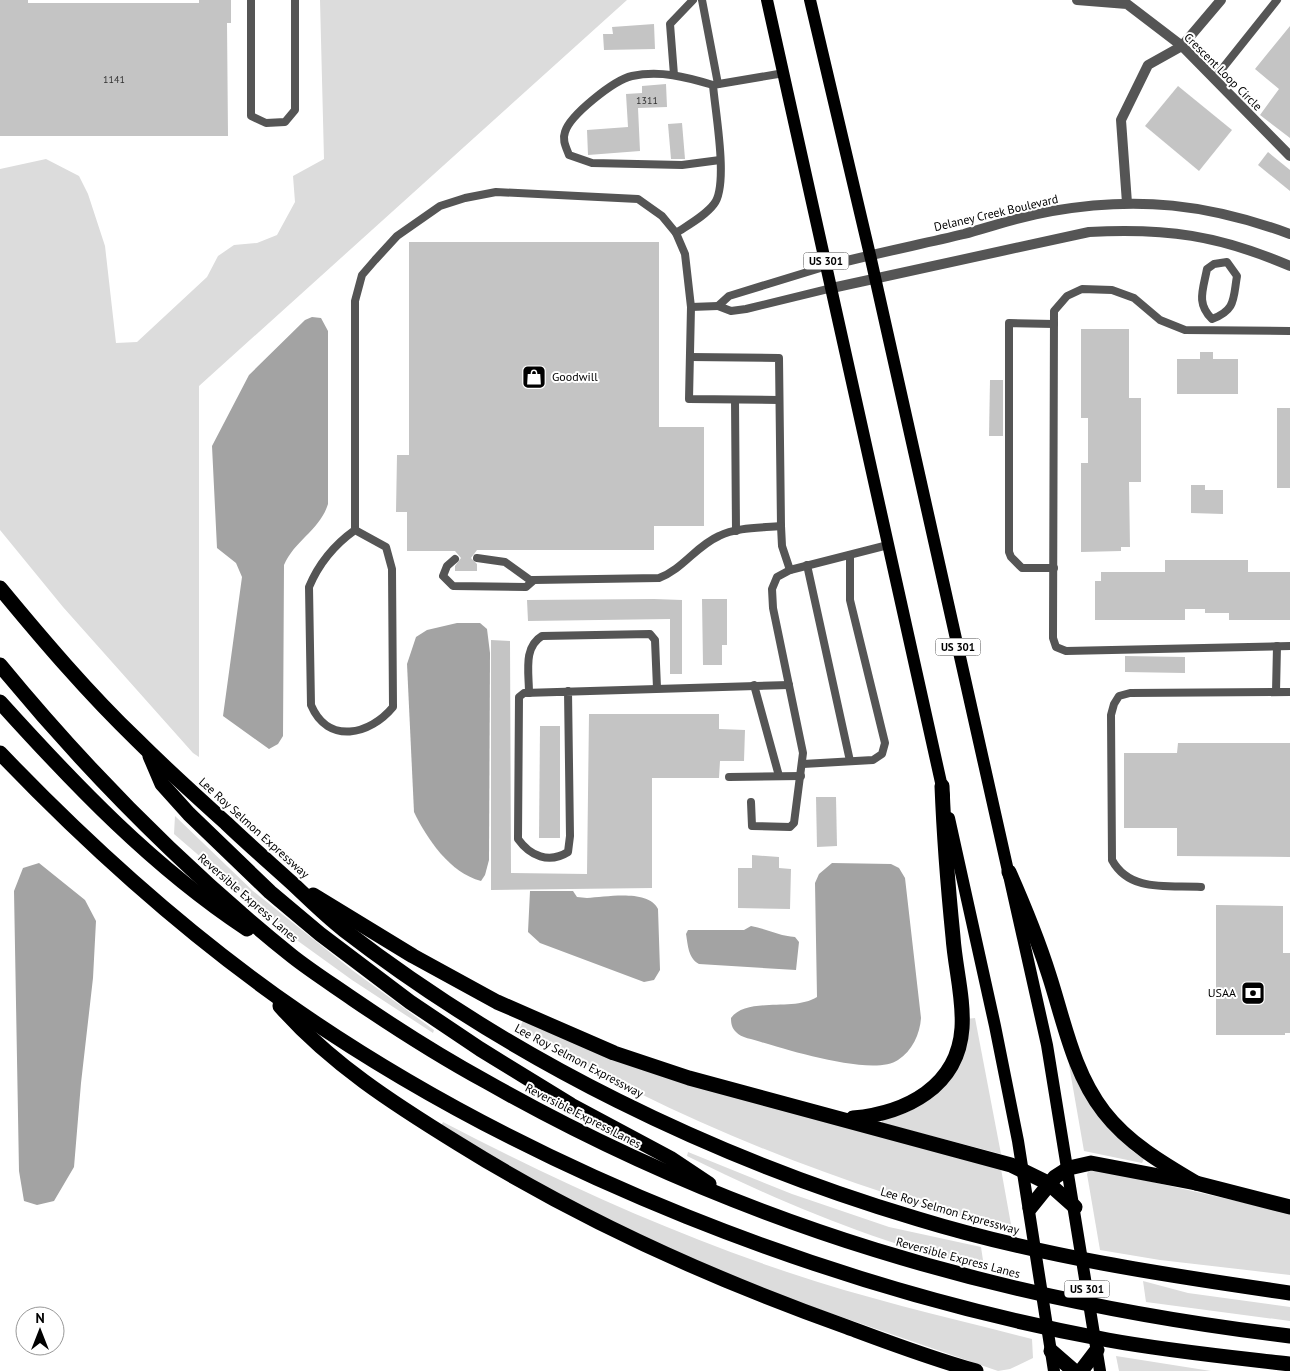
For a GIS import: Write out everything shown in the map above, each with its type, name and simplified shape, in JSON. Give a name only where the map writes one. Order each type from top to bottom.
[{"type":"highway","name":"Lee Roy Selmon Expressway","points":[[0,588],[73,673],[136,740],[343,929],[436,994],[508,1039],[590,1086],[714,1144],[797,1177],[919,1220],[986,1237],[1136,1270],[1290,1293]]},
{"type":"highway","name":"Reversible Express Lanes","points":[[0,665],[60,736],[132,813],[173,853],[295,958],[423,1046],[510,1096],[641,1161],[728,1198],[858,1246],[992,1284],[1143,1316],[1290,1336]]},
{"type":"highway","points":[[0,702],[74,781],[130,836],[171,872],[229,917],[295,958]]},
{"type":"highway","points":[[148,750],[162,784],[176,800],[283,903],[410,1002],[480,1049],[571,1105],[670,1158],[728,1198]]},
{"type":"highway","points":[[0,753],[64,818],[126,876],[169,913],[266,989],[320,1026],[408,1081],[532,1147],[596,1178],[720,1228],[832,1268],[996,1315],[1148,1346],[1290,1364]]},
{"type":"highway","points":[[846,1119],[880,1114],[912,1103],[942,1080],[958,1051],[962,1018],[950,908],[942,786]]},
{"type":"highway","points":[[1009,872],[1046,966],[1079,1070],[1090,1091],[1104,1112],[1131,1140],[1154,1158],[1196,1183]]},
{"type":"highway","points":[[292,883],[434,968],[542,1023],[666,1070],[1023,1170],[1048,1183],[1075,1207]]},
{"type":"highway","points":[[266,989],[311,1039],[365,1082],[447,1137],[542,1193],[650,1248],[748,1290],[942,1361],[976,1371]]},
{"type":"highway","points":[[1030,1208],[1048,1183],[1069,1168],[1091,1162],[1196,1183],[1290,1207]]},
{"type":"highway","points":[[1081,1371],[1097,1350]]},
{"type":"highway","points":[[1051,1351],[1074,1371]]},
{"type":"highway","points":[[942,1361],[958,1371]]},
{"type":"main road","name":"US 301","points":[[767,0],[995,1026],[1030,1208],[1054,1371]]},
{"type":"main road","name":"US 301","points":[[810,0],[870,255],[1047,1045],[1069,1168],[1100,1371]]},
{"type":"street","name":"Crescent Loop Circle","points":[[1076,0],[1127,4],[1182,46],[1290,156]]},
{"type":"street","points":[[1127,203],[1121,120],[1148,65],[1182,46],[1221,0]]},
{"type":"street","name":"Delaney Creek Boulevard","points":[[827,266],[1051,211],[1127,203],[1163,203],[1209,209],[1253,220],[1290,234]]},
{"type":"street","points":[[832,288],[874,277],[1089,232],[1128,230],[1169,232],[1215,238],[1290,266]]},
{"type":"lane","points":[[251,0],[252,116],[266,123],[285,122],[295,110],[295,0]]},
{"type":"lane","points":[[674,75],[670,24],[693,0]]},
{"type":"lane","points":[[676,233],[714,205],[720,191],[715,84],[702,0]]},
{"type":"lane","points":[[1214,79],[1277,0]]},
{"type":"lane","points":[[720,160],[682,165],[592,163],[569,154],[564,140],[565,131],[584,108],[613,85],[631,76],[674,75],[715,84],[784,73]]},
{"type":"lane","points":[[355,530],[355,301],[362,275],[397,236],[440,206],[465,198],[496,192],[638,199],[662,216],[676,233],[686,254],[692,307],[690,398],[779,400]]},
{"type":"lane","points":[[1227,262],[1232,244]]},
{"type":"lane","points":[[1212,319],[1204,311],[1201,300],[1207,269],[1214,264],[1227,262]]},
{"type":"lane","points":[[1212,319],[1225,315],[1231,308],[1237,276],[1227,262]]},
{"type":"lane","points":[[718,306],[729,296],[827,266]]},
{"type":"lane","points":[[692,307],[718,306],[731,311],[746,309],[832,288]]},
{"type":"lane","points":[[1290,331],[1210,332],[1185,330],[1160,320],[1134,298],[1112,290],[1082,289],[1067,296],[1054,311],[1053,638],[1056,648],[1066,651],[1290,646]]},
{"type":"lane","points":[[1210,332],[1212,319]]},
{"type":"lane","points":[[1054,324],[1009,323],[1009,552],[1011,558],[1022,568],[1054,568]]},
{"type":"lane","points":[[690,357],[779,358],[782,546],[790,570]]},
{"type":"lane","points":[[735,400],[736,531]]},
{"type":"lane","points":[[477,558],[505,562],[530,580],[659,578],[673,573],[703,546],[720,535],[736,531],[781,526]]},
{"type":"lane","points":[[355,530],[386,546],[392,569],[394,707],[383,720],[369,728],[351,732],[326,726],[317,718],[311,706],[309,587],[316,570],[326,557],[342,540],[355,530]]},
{"type":"lane","points":[[751,802],[752,826],[790,827],[794,823],[803,764],[773,608],[772,589],[777,576],[807,565],[888,545]]},
{"type":"lane","points":[[803,764],[873,760],[882,754],[885,743],[850,600],[850,555]]},
{"type":"lane","points":[[455,559],[447,566],[443,576],[453,586],[526,587],[534,580]]},
{"type":"lane","points":[[807,565],[850,761]]},
{"type":"lane","points":[[529,693],[529,648],[534,640],[542,636],[650,634],[655,640],[657,688]]},
{"type":"lane","points":[[1276,692],[1277,646]]},
{"type":"lane","points":[[754,685],[779,776]]},
{"type":"lane","points":[[568,691],[570,836],[568,852],[560,857],[538,857],[526,851],[518,839],[519,697],[529,693],[568,691],[789,685]]},
{"type":"lane","points":[[1201,886],[1139,884],[1124,875],[1112,860],[1111,715],[1114,704],[1119,696],[1130,693],[1290,691]]},
{"type":"lane","points":[[729,777],[801,776]]},
{"type":"shaded area","points":[[320,0],[627,0],[199,386],[199,757],[193,753],[63,607],[0,530],[0,169],[46,159],[79,176],[88,194],[105,246],[116,343],[137,342],[207,277],[218,256],[234,245],[257,243],[277,235],[295,202],[293,176],[324,159]]},
{"type":"shaded area","points":[[312,317],[321,318],[328,331],[328,504],[319,521],[294,549],[284,565],[283,736],[278,744],[269,749],[223,716],[242,577],[236,563],[217,548],[212,446],[249,375],[305,320]]},
{"type":"shaded area","points":[[457,623],[480,623],[487,629],[490,653],[489,860],[485,875],[481,881],[459,871],[441,854],[414,812],[407,664],[416,637],[427,630]]},
{"type":"shaded area","points":[[175,816],[253,891],[352,970],[434,1030],[433,1033],[352,980],[298,941],[174,834]]},
{"type":"shaded area","points":[[39,863],[85,900],[96,921],[93,978],[74,1167],[54,1201],[37,1205],[24,1201],[19,1171],[14,891],[23,868]]},
{"type":"shaded area","points":[[832,863],[891,864],[899,868],[905,878],[921,1018],[917,1036],[911,1047],[898,1060],[886,1064],[851,1064],[790,1051],[744,1037],[736,1032],[732,1024],[731,1018],[738,1011],[759,1006],[796,1004],[817,997],[815,883],[819,874]]},
{"type":"shaded area","points":[[530,891],[573,891],[577,897],[587,898],[636,896],[653,903],[658,909],[660,970],[654,980],[644,982],[540,943],[528,932]]},
{"type":"shaded area","points":[[751,926],[795,937],[799,942],[796,970],[699,964],[691,955],[686,934],[688,930],[744,930]]},
{"type":"shaded area","points":[[975,1018],[1001,1154],[882,1123],[882,1120],[906,1113],[935,1095],[966,1019]]},
{"type":"shaded area","points":[[523,1021],[612,1059],[1001,1169],[1012,1230],[948,1213],[885,1193],[758,1147],[696,1120],[576,1061],[519,1028]]},
{"type":"shaded area","points":[[1069,1065],[1071,1065],[1131,1150],[1144,1159],[1142,1163],[1084,1151]]},
{"type":"shaded area","points":[[443,1122],[612,1204],[699,1240],[787,1272],[848,1291],[1032,1339],[1033,1358],[1010,1369],[998,1371],[729,1278],[608,1222],[440,1128]]},
{"type":"shaded area","points":[[688,1152],[792,1194],[889,1227],[981,1247],[984,1267],[908,1247],[832,1221],[722,1173],[687,1156]]},
{"type":"shaded area","points":[[1095,1169],[1290,1213],[1290,1275],[1160,1260],[1100,1250],[1087,1174],[1089,1170]]},
{"type":"shaded area","points":[[1143,1281],[1188,1293],[1290,1307],[1290,1321],[1146,1302]]},
{"type":"shaded area","points":[[1116,1356],[1211,1371],[1119,1371]]},
{"type":"building","points":[[0,0],[28,0],[28,3],[199,3],[199,0],[231,0],[231,23],[227,23],[228,136],[0,136]]},
{"type":"building","points":[[654,24],[655,49],[604,50],[603,34],[613,34],[612,27]]},
{"type":"building","points":[[1290,26],[1290,138],[1260,115],[1279,89],[1255,69]]},
{"type":"building","points":[[666,84],[667,107],[638,108],[640,151],[588,155],[587,130],[628,127],[626,94],[642,93],[642,86]]},
{"type":"building","points":[[1178,86],[1232,130],[1199,171],[1145,126]]},
{"type":"building","points":[[682,123],[685,159],[671,159],[668,124]]},
{"type":"building","points":[[1268,152],[1290,170],[1290,191],[1258,165]]},
{"type":"building","name":"Goodwill","points":[[409,242],[659,242],[659,427],[704,427],[704,526],[654,526],[654,550],[477,550],[471,558],[477,564],[477,571],[455,571],[455,566],[461,558],[455,551],[407,551],[407,512],[396,512],[397,455],[409,455]]},
{"type":"building","points":[[1081,329],[1129,329],[1129,398],[1141,398],[1141,482],[1129,482],[1130,547],[1121,547],[1121,551],[1081,552],[1081,463],[1088,463],[1088,418],[1081,418]]},
{"type":"building","points":[[1200,352],[1213,352],[1213,359],[1238,359],[1238,394],[1177,394],[1177,359],[1200,359]]},
{"type":"building","points":[[990,380],[1003,380],[1003,436],[989,436]]},
{"type":"building","points":[[1277,408],[1290,408],[1290,488],[1277,488]]},
{"type":"building","points":[[1191,485],[1205,485],[1205,490],[1223,490],[1223,514],[1191,513]]},
{"type":"building","points":[[1165,560],[1248,560],[1248,572],[1290,572],[1290,620],[1229,620],[1229,613],[1205,613],[1205,609],[1185,609],[1185,620],[1095,620],[1095,581],[1101,581],[1101,572],[1165,572]]},
{"type":"building","points":[[702,599],[727,599],[727,645],[722,645],[722,665],[703,665]]},
{"type":"building","points":[[527,600],[682,600],[682,674],[670,674],[670,619],[528,621]]},
{"type":"building","points":[[491,640],[510,641],[511,873],[587,874],[589,714],[719,714],[719,729],[745,730],[744,761],[720,761],[719,778],[652,778],[652,888],[491,890]]},
{"type":"building","points":[[1125,656],[1185,657],[1185,673],[1125,672]]},
{"type":"building","points":[[540,726],[560,726],[560,838],[539,838]]},
{"type":"building","points":[[1178,743],[1290,743],[1290,857],[1177,856],[1177,828],[1124,828],[1124,753],[1177,753]]},
{"type":"building","points":[[816,797],[836,797],[837,846],[817,847]]},
{"type":"building","points":[[752,855],[779,857],[779,868],[791,869],[790,909],[738,908],[738,868],[752,868]]},
{"type":"building","name":"USAA","points":[[1216,905],[1283,906],[1283,953],[1290,953],[1290,1033],[1285,1033],[1285,1035],[1216,1035]]},
{"type":"place","name":"Goodwill","points":[[534,377]]},
{"type":"place","name":"USAA","points":[[1253,993]]}]
